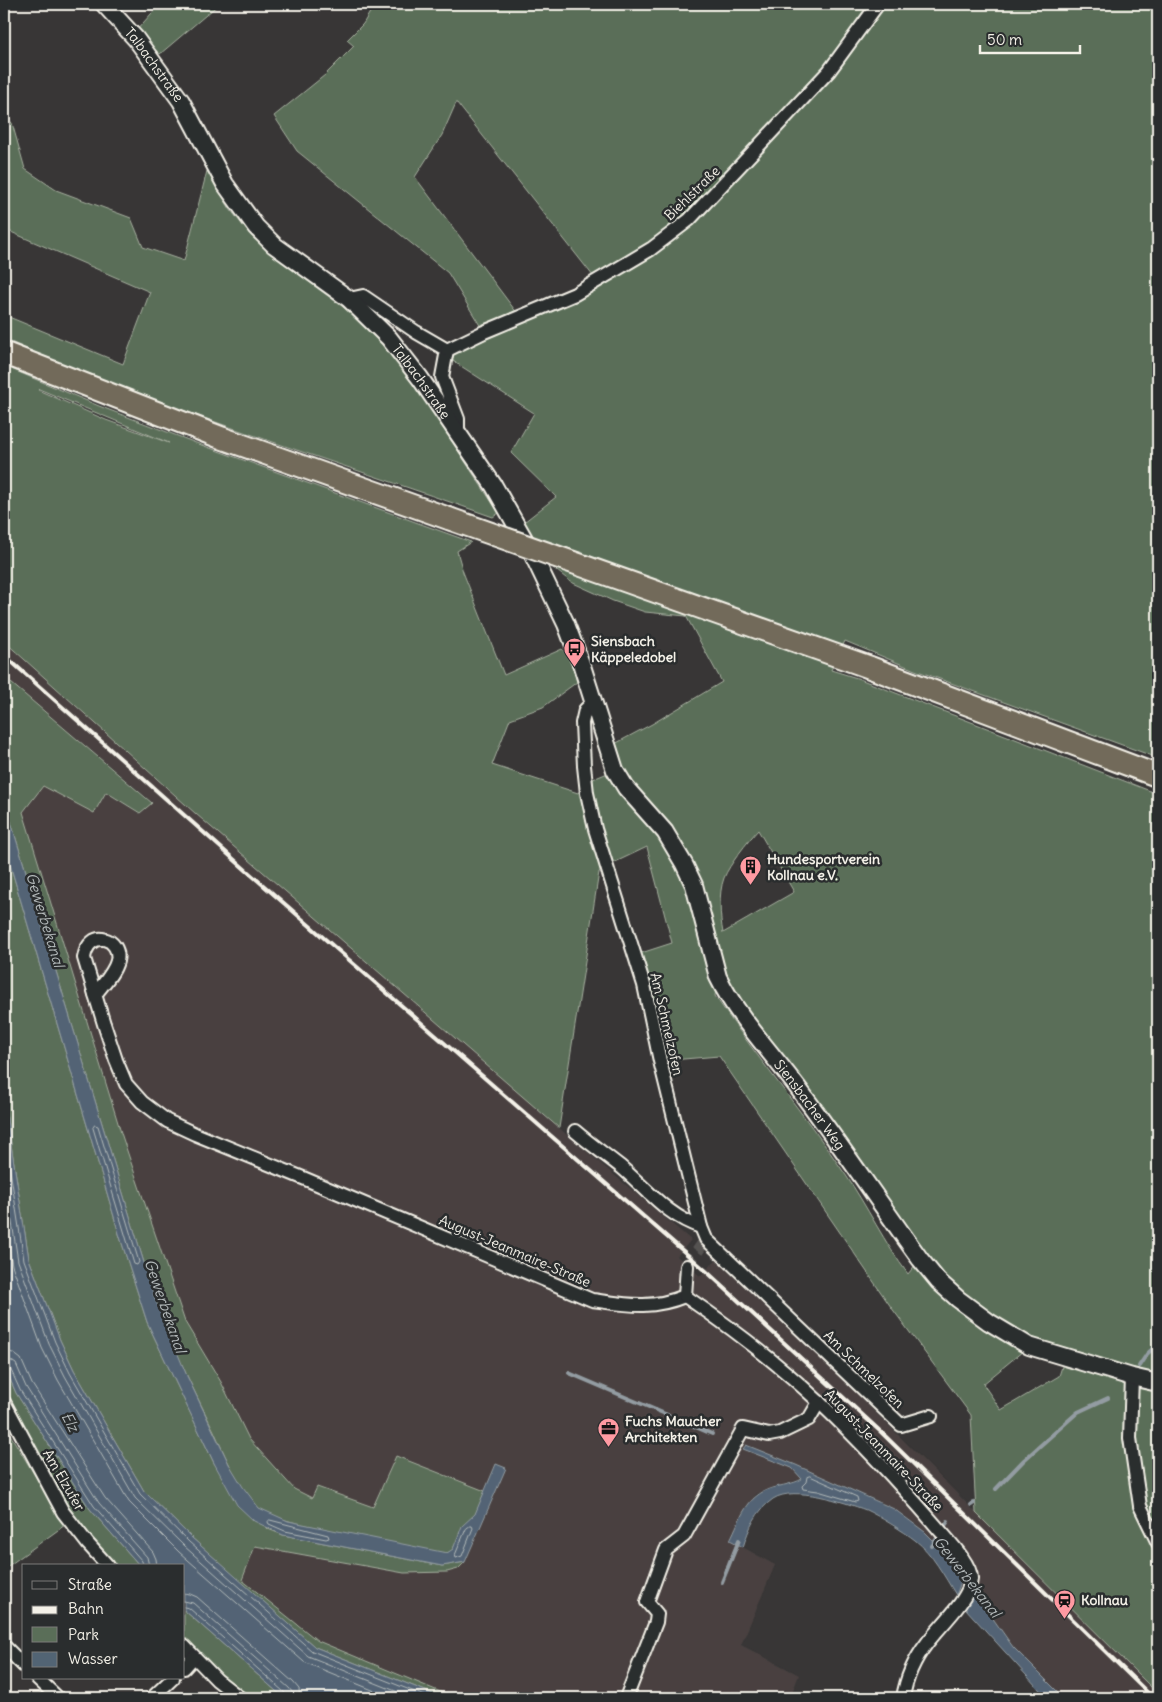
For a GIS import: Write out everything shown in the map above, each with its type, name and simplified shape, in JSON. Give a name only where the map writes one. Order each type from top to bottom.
[{"type":"highway","points":[[4,353],[222,438],[869,666],[1158,776]]},
{"type":"street","name":"Talbachstraße","points":[[104,4],[136,39],[180,100],[225,184],[256,227],[274,245],[349,299],[388,338],[420,378],[494,486],[532,553],[566,624],[594,701]]},
{"type":"street","name":"Biehlstraße","points":[[447,350],[484,332],[575,294],[651,249],[689,220],[829,71],[878,4]]},
{"type":"street","points":[[349,299],[364,296],[416,332],[447,350],[442,377],[458,419],[458,434]]},
{"type":"street","name":"Am Schmelzofen","points":[[594,701],[585,710],[582,723],[587,793],[596,829],[644,985],[660,1061],[701,1227],[706,1239],[901,1425],[931,1416]]},
{"type":"street","name":"Siensbacher Weg","points":[[594,701],[615,770],[626,788],[665,832],[684,864],[694,886],[718,977],[724,988],[741,1014],[799,1089],[920,1259],[938,1281],[989,1322],[1029,1346],[1158,1383]]},
{"type":"street","name":"August-Jeanmaire-Straße","points":[[95,995],[116,1060],[126,1084],[142,1102],[167,1121],[592,1300],[641,1306],[667,1303],[686,1296],[734,1330],[819,1402],[903,1488],[957,1552],[971,1573],[970,1587],[961,1603],[926,1644],[912,1667],[904,1688],[903,1698]]},
{"type":"street","points":[[576,1131],[602,1154],[622,1168],[670,1211],[690,1224],[701,1227]]},
{"type":"street","points":[[686,1296],[687,1266]]},
{"type":"street","points":[[1132,1377],[1130,1438],[1140,1506],[1158,1543]]},
{"type":"street","name":"Am Elzufer","points":[[4,1402],[63,1512],[106,1564]]},
{"type":"street","points":[[626,1698],[656,1622],[656,1614],[648,1602],[666,1550],[684,1536],[743,1429],[768,1435],[780,1432],[809,1419],[819,1402]]},
{"type":"street","points":[[4,1646],[22,1664]]},
{"type":"street","points":[[185,1647],[217,1680],[240,1698]]},
{"type":"street","points":[[185,1667],[194,1657]]},
{"type":"street","points":[[39,1680],[58,1698]]},
{"type":"street","points":[[152,1698],[171,1680]]},
{"type":"shaded area","points":[[4,641],[196,814],[430,1013],[559,1128],[691,1240],[677,1256],[700,1276],[716,1260],[844,1381],[1158,1694],[1158,1698],[1064,1698],[1013,1647],[939,1546],[914,1523],[894,1509],[746,1445],[743,1449],[792,1468],[802,1479],[756,1494],[730,1540],[775,1565],[741,1645],[799,1675],[790,1698],[455,1698],[318,1641],[242,1580],[255,1546],[404,1573],[458,1569],[465,1562],[499,1466],[496,1465],[485,1491],[396,1456],[373,1507],[318,1487],[312,1499],[294,1489],[249,1439],[221,1382],[185,1323],[122,1136],[23,812],[43,786],[94,812],[106,792],[139,813],[152,802],[4,677]]},
{"type":"green space","points":[[160,4],[219,4],[160,54],[135,32]]},
{"type":"green space","points":[[375,4],[1158,4],[1158,758],[915,670],[845,641],[831,670],[857,678],[1158,794],[1158,1694],[976,1513],[971,1415],[891,1307],[719,1056],[660,1061],[635,955],[672,943],[647,847],[607,866],[599,872],[559,1128],[196,814],[4,641],[4,366],[99,406],[196,443],[471,542],[457,551],[463,572],[504,675],[562,649],[570,658],[577,682],[543,707],[510,719],[492,765],[578,793],[586,782],[615,770],[609,747],[652,724],[722,682],[686,616],[645,612],[613,601],[571,582],[552,567],[524,522],[556,497],[511,453],[534,413],[453,361],[450,355],[484,332],[448,273],[297,151],[274,116],[325,75],[354,46],[347,40],[363,24]],"holes":[[[457,103],[597,281],[520,317],[415,177],[442,135]],[[38,390],[169,443],[106,420]],[[758,830],[794,892],[723,933],[720,913],[722,884],[726,873]],[[725,969],[724,988],[920,1259],[908,1274],[829,1151],[715,996],[718,977]],[[1029,1346],[1065,1357],[1059,1376],[1001,1410],[983,1384]]]},
{"type":"green space","points":[[4,114],[12,123],[25,169],[56,190],[131,218],[143,247],[184,261],[207,171],[230,209],[251,236],[279,260],[358,318],[393,352],[499,513],[493,517],[247,433],[124,389],[4,339],[4,315],[123,364],[150,292],[4,229]]},
{"type":"green space","points":[[4,677],[152,803],[140,813],[106,792],[94,813],[43,786],[23,812],[122,1136],[185,1322],[221,1382],[249,1439],[294,1489],[312,1498],[317,1487],[373,1507],[396,1456],[485,1491],[475,1515],[471,1518],[451,1552],[444,1553],[283,1519],[267,1513],[253,1503],[234,1473],[182,1364],[154,1296],[4,799]]},
{"type":"green space","points":[[4,844],[120,1237],[147,1322],[214,1463],[268,1529],[283,1535],[442,1566],[465,1562],[458,1569],[447,1572],[404,1573],[255,1546],[242,1580],[318,1641],[455,1698],[443,1698],[315,1647],[192,1538],[144,1491],[74,1370],[60,1340],[29,1259],[4,1100]]},
{"type":"green space","points":[[4,1365],[16,1393],[90,1509],[138,1564],[106,1564],[88,1544],[4,1402]]},
{"type":"green space","points":[[8,1431],[65,1525],[4,1569],[4,1434]]},
{"type":"green space","points":[[185,1611],[284,1698],[240,1698],[185,1647]]},
{"type":"water","points":[[4,799],[154,1296],[187,1376],[229,1464],[259,1508],[288,1521],[447,1553],[453,1549],[462,1526],[475,1514],[496,1464],[506,1468],[465,1562],[442,1566],[283,1535],[254,1521],[237,1505],[214,1463],[147,1322],[120,1237],[4,844]]},
{"type":"water","name":"Elz","points":[[4,1100],[29,1259],[60,1340],[74,1370],[144,1491],[192,1538],[315,1647],[443,1698],[284,1698],[185,1611],[185,1564],[138,1564],[90,1509],[16,1393],[4,1365]]},
{"type":"water","points":[[746,1445],[894,1509],[925,1532],[939,1546],[963,1577],[956,1595],[933,1559],[915,1540],[866,1510],[832,1499],[806,1494],[782,1495],[773,1499],[758,1514],[743,1547],[730,1540],[745,1509],[756,1496],[772,1488],[802,1479],[792,1468],[743,1449]]},
{"type":"water","points":[[975,1593],[1013,1647],[1064,1698],[1047,1698],[965,1608]]},
{"type":"waterway","points":[[1139,1366],[1147,1354],[1158,1344]]},
{"type":"waterway","name":"Gewerbekanal","points":[[569,1373],[712,1434]]},
{"type":"waterway","points":[[996,1489],[1024,1460],[1078,1412],[1108,1398]]},
{"type":"waterway","points":[[932,1546],[948,1521]]},
{"type":"waterway","name":"Gewerbekanal","points":[[722,1582],[739,1540]]},
{"type":"tunnel","points":[[687,1266],[706,1239]]},
{"type":"railway","points":[[4,655],[247,871],[705,1270],[881,1432],[1153,1698]]},
{"type":"place","name":"Siensbach Käppeledobel","points":[[575,668]]},
{"type":"place","name":"Hundesportverein Kollnau e.V.","points":[[751,886]]},
{"type":"place","name":"Fuchs Maucher Architekten","points":[[609,1448]]},
{"type":"place","name":"Kollnau","points":[[1065,1619]]}]
